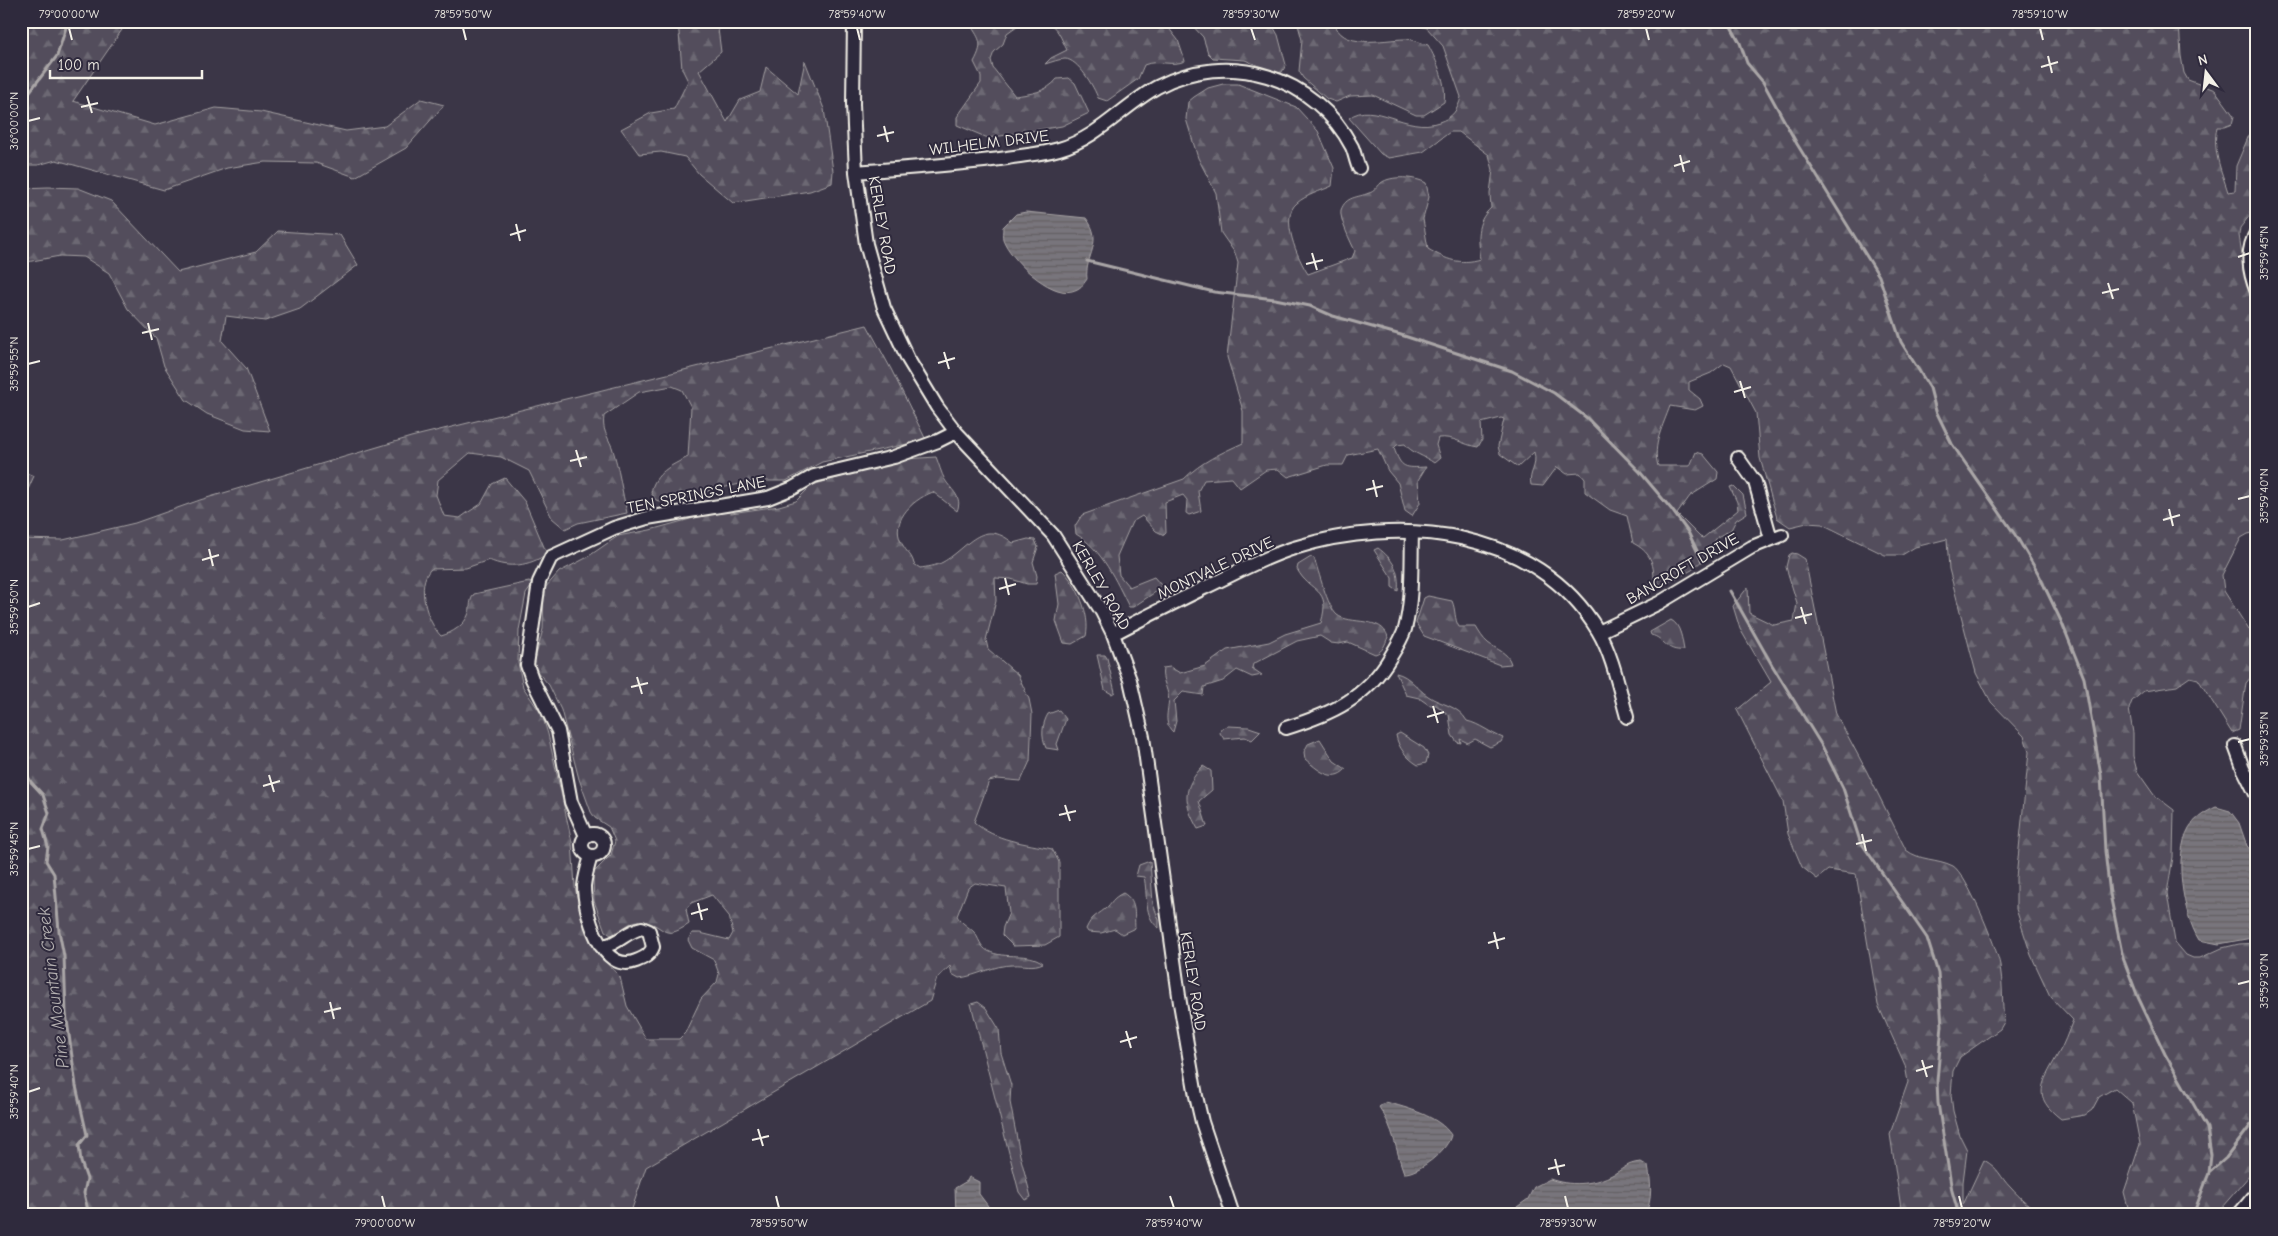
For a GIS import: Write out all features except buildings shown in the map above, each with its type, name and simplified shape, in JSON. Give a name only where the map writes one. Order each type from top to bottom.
[{"type":"main road","points":[[2241,1215],[2257,1196]]},
{"type":"street","name":"KERLEY ROAD","points":[[854,21],[853,104],[856,172],[866,244],[884,308],[908,358],[937,407],[956,432],[1053,535],[1084,582],[1113,634],[1130,680],[1143,737],[1180,1003],[1196,1096],[1205,1130],[1233,1215]]},
{"type":"street","name":"WILHELM DRIVE","points":[[856,172],[988,160],[1058,150],[1094,134],[1139,99],[1169,82],[1198,73],[1228,70],[1267,76],[1286,82],[1304,93],[1342,131],[1353,149],[1359,168]]},
{"type":"street","points":[[2257,231],[2250,246],[2249,256],[2249,270],[2257,292]]},
{"type":"street","name":"TEN SPRINGS LANE","points":[[586,836],[571,802],[558,731],[527,665],[540,582],[551,556],[614,528],[647,518],[768,498],[793,488],[814,476],[853,465],[894,457],[938,441],[956,432]]},
{"type":"street","name":"BANCROFT DRIVE","points":[[1598,632],[1659,603],[1752,547],[1776,537],[1756,482],[1738,458]]},
{"type":"street","points":[[1286,728],[1316,719],[1348,703],[1376,678],[1386,664],[1404,629],[1409,606],[1412,532]]},
{"type":"street","name":"MONTVALE DRIVE","points":[[1113,634],[1250,565],[1294,548],[1348,536],[1412,532],[1456,537],[1477,541],[1519,558],[1541,571],[1565,590],[1598,632],[1613,670],[1627,717]]},
{"type":"street","points":[[2235,746],[2243,768],[2257,796]]},
{"type":"street","name":"TEN SPRINGS LANE","points":[[597,834],[604,842],[601,853],[591,856],[582,850],[582,842],[586,836],[597,834]]},
{"type":"street","name":"TEN SPRINGS LANE","points":[[591,856],[584,885],[586,903],[601,946]]},
{"type":"green space","points":[[21,21],[138,21],[126,24],[73,101],[155,125],[216,108],[261,112],[346,131],[385,126],[421,99],[444,105],[406,148],[355,177],[316,163],[265,162],[227,168],[164,190],[56,160],[38,165],[21,165]]},
{"type":"green space","points":[[678,21],[717,21],[721,52],[699,71],[727,122],[740,100],[760,92],[766,67],[798,94],[805,61],[824,109],[833,171],[832,183],[810,191],[733,203],[699,174],[685,157],[661,152],[639,154],[621,129],[651,113],[674,109],[688,81],[682,69]]},
{"type":"green space","points":[[968,21],[1024,21],[1007,33],[1003,44],[994,52],[991,60],[993,68],[1015,96],[1038,92],[1048,87],[1057,79],[1069,78],[1075,83],[1089,113],[1062,126],[988,138],[957,125],[957,117],[981,83],[981,76],[974,62],[980,45]]},
{"type":"green space","points":[[1034,21],[1164,22],[1178,40],[1185,61],[1180,63],[1149,63],[1144,65],[1138,79],[1107,101],[1098,98],[1085,74],[1070,60],[1063,59],[1045,64],[1051,58],[1067,50],[1061,37],[1052,26]]},
{"type":"green space","points":[[1188,21],[1270,21],[1278,35],[1286,65],[1282,72],[1275,73],[1245,60],[1213,58],[1208,53],[1203,37]]},
{"type":"green space","points":[[1297,21],[1334,21],[1338,30],[1354,40],[1408,39],[1428,45],[1443,80],[1444,102],[1424,115],[1416,115],[1373,95],[1350,96],[1336,102],[1327,99],[1303,78],[1299,71],[1302,40]]},
{"type":"green space","points":[[1412,21],[2179,21],[2181,56],[2184,73],[2188,80],[2215,90],[2234,116],[2232,124],[2217,127],[2216,135],[2216,152],[2228,192],[2235,191],[2236,166],[2252,128],[2257,128],[2257,191],[2250,215],[2240,228],[2239,235],[2244,268],[2257,305],[2257,532],[2241,538],[2222,575],[2224,591],[2249,630],[2257,629],[2257,670],[2246,683],[2239,730],[2232,733],[2198,679],[2190,677],[2177,686],[2144,691],[2132,701],[2129,709],[2133,733],[2133,756],[2137,771],[2154,795],[2174,810],[2173,857],[2167,893],[2175,942],[2186,955],[2193,958],[2200,958],[2222,948],[2239,944],[2257,943],[2257,1167],[2215,1215],[2130,1215],[2124,1192],[2140,1144],[2132,1103],[2115,1088],[2099,1097],[2092,1110],[2085,1115],[2061,1119],[2052,1111],[2043,1096],[2042,1089],[2047,1074],[2062,1047],[2073,1020],[2050,996],[2031,955],[2016,909],[2016,878],[2029,752],[2024,736],[1991,702],[1976,673],[1949,569],[1947,539],[1915,547],[1902,555],[1885,555],[1822,524],[1807,523],[1790,527],[1777,518],[1760,458],[1756,413],[1731,366],[1724,363],[1711,373],[1689,382],[1689,390],[1700,399],[1703,406],[1695,410],[1670,406],[1659,436],[1656,451],[1658,466],[1690,466],[1696,452],[1703,454],[1718,472],[1717,479],[1690,496],[1677,514],[1700,537],[1703,538],[1738,510],[1737,502],[1730,487],[1734,486],[1743,495],[1747,513],[1736,520],[1731,530],[1717,537],[1708,555],[1692,570],[1639,597],[1639,593],[1654,581],[1653,568],[1647,554],[1633,543],[1627,516],[1610,510],[1585,492],[1585,479],[1580,473],[1567,474],[1557,467],[1543,486],[1531,485],[1530,481],[1535,462],[1534,452],[1518,467],[1500,454],[1498,446],[1504,419],[1501,418],[1481,423],[1482,440],[1478,447],[1454,439],[1438,438],[1436,445],[1440,458],[1434,463],[1411,450],[1405,444],[1397,445],[1394,448],[1399,460],[1405,466],[1426,467],[1418,480],[1420,503],[1412,516],[1405,511],[1398,483],[1388,471],[1378,449],[1348,455],[1343,465],[1327,465],[1288,477],[1278,469],[1266,470],[1240,488],[1232,478],[1204,480],[1198,491],[1201,511],[1189,515],[1186,513],[1187,500],[1183,495],[1165,502],[1166,533],[1164,535],[1156,531],[1142,516],[1132,522],[1117,556],[1119,575],[1129,587],[1154,577],[1161,585],[1157,591],[1133,607],[1129,607],[1101,557],[1085,540],[1076,534],[1075,526],[1082,515],[1184,479],[1204,463],[1243,443],[1243,411],[1227,357],[1238,263],[1235,253],[1221,233],[1216,193],[1198,158],[1186,119],[1188,102],[1194,97],[1208,88],[1223,84],[1238,84],[1296,107],[1318,131],[1334,168],[1332,186],[1309,195],[1297,203],[1292,209],[1290,218],[1290,228],[1295,249],[1308,274],[1352,258],[1355,251],[1342,219],[1341,210],[1343,205],[1352,198],[1372,192],[1385,180],[1397,178],[1410,178],[1426,183],[1429,197],[1423,219],[1428,249],[1453,260],[1466,262],[1480,259],[1478,232],[1482,219],[1491,208],[1490,193],[1493,170],[1489,155],[1459,132],[1450,132],[1423,152],[1389,158],[1381,154],[1349,118],[1358,113],[1369,112],[1415,124],[1427,124],[1444,120],[1456,110],[1461,97],[1443,46],[1427,28],[1413,24]]},
{"type":"green space","points":[[21,188],[78,188],[111,201],[178,272],[256,252],[278,231],[340,235],[358,265],[300,309],[265,321],[226,316],[222,341],[246,368],[270,431],[245,429],[207,414],[186,400],[164,366],[156,338],[128,309],[109,273],[84,257],[60,256],[21,263]]},
{"type":"green space","points":[[867,325],[926,440],[822,462],[786,481],[754,481],[703,492],[672,503],[664,503],[656,500],[651,493],[656,480],[665,470],[688,457],[691,407],[682,390],[672,386],[639,392],[604,416],[604,429],[612,447],[619,472],[627,513],[578,523],[565,529],[552,518],[529,471],[501,457],[470,453],[438,480],[436,495],[444,516],[460,518],[481,504],[492,484],[505,478],[525,502],[547,554],[526,564],[519,565],[504,565],[489,560],[466,568],[431,569],[426,576],[423,593],[427,613],[441,636],[454,631],[461,625],[469,613],[474,594],[529,582],[533,584],[526,594],[519,630],[518,663],[523,687],[542,715],[548,734],[572,842],[575,887],[582,920],[599,955],[620,977],[627,1006],[646,1039],[679,1039],[685,1033],[701,999],[717,982],[719,974],[714,960],[692,948],[688,940],[692,933],[700,933],[729,940],[733,933],[729,916],[712,895],[691,903],[686,909],[689,924],[680,930],[668,932],[648,922],[635,921],[611,935],[605,931],[594,901],[593,878],[595,871],[611,855],[615,841],[609,827],[595,818],[591,812],[579,779],[561,710],[549,685],[533,667],[543,629],[544,589],[559,572],[586,558],[618,536],[650,530],[723,510],[731,513],[779,506],[796,501],[812,485],[905,459],[936,457],[945,480],[959,502],[957,511],[933,492],[917,501],[904,514],[898,530],[899,538],[914,564],[920,568],[940,563],[984,534],[992,533],[1002,536],[1013,543],[1028,539],[1035,540],[1038,547],[1033,562],[1037,576],[1036,584],[995,578],[996,601],[986,640],[988,649],[1018,675],[1029,699],[1032,714],[1030,761],[1021,781],[997,779],[989,781],[974,822],[1001,837],[1052,849],[1059,862],[1059,937],[1045,945],[1013,946],[1002,935],[1009,913],[1006,888],[975,883],[968,888],[957,916],[974,932],[981,945],[988,951],[1002,955],[1030,957],[1043,963],[1032,966],[1005,965],[959,978],[952,974],[950,966],[937,978],[930,1001],[646,1167],[630,1215],[21,1215],[21,539],[63,540],[135,523],[200,500],[411,437]]},
{"type":"green space","points":[[21,471],[34,476],[21,505]]},
{"type":"green space","points":[[1378,548],[1388,557],[1397,572],[1398,591],[1392,587],[1392,578],[1374,550]]},
{"type":"green space","points":[[1792,553],[1805,559],[1836,714],[1906,850],[1917,856],[1947,863],[1959,872],[1973,896],[1998,956],[2002,979],[2004,1022],[2000,1029],[1960,1057],[1953,1071],[1951,1095],[1953,1111],[1960,1136],[1967,1150],[1963,1182],[1963,1205],[1984,1160],[1996,1170],[2022,1199],[2044,1215],[1902,1215],[1890,1134],[1908,1082],[1905,1065],[1878,1005],[1856,874],[1828,870],[1817,879],[1802,867],[1788,834],[1783,801],[1737,710],[1771,682],[1740,629],[1733,606],[1748,587],[1749,613],[1774,625],[1794,621],[1797,603],[1786,567],[1789,555]]},
{"type":"green space","points":[[1311,557],[1314,558],[1333,611],[1343,618],[1373,623],[1385,630],[1388,637],[1382,650],[1375,654],[1348,642],[1331,643],[1320,636],[1297,641],[1253,664],[1252,668],[1262,675],[1252,677],[1237,670],[1223,681],[1204,687],[1203,695],[1183,692],[1174,701],[1176,721],[1173,732],[1169,728],[1167,719],[1169,699],[1163,678],[1163,668],[1170,667],[1180,673],[1205,666],[1227,650],[1269,642],[1285,634],[1321,623],[1324,611],[1322,596],[1302,577],[1297,569],[1298,565]]},
{"type":"green space","points":[[1062,570],[1078,591],[1085,610],[1086,636],[1072,644],[1064,643],[1056,621],[1059,604],[1055,573]]},
{"type":"green space","points":[[1428,596],[1452,601],[1459,627],[1476,627],[1486,641],[1505,654],[1511,664],[1500,665],[1424,636],[1416,623],[1424,598]]},
{"type":"green space","points":[[1671,620],[1679,629],[1684,650],[1673,649],[1651,635],[1650,632]]},
{"type":"green space","points":[[1097,655],[1105,655],[1107,658],[1115,692],[1112,694],[1105,690]]},
{"type":"green space","points":[[1396,673],[1409,679],[1428,696],[1454,708],[1467,721],[1503,738],[1501,742],[1490,747],[1475,739],[1468,743],[1460,739],[1461,743],[1457,742],[1452,735],[1449,715],[1436,705],[1429,705],[1419,698],[1406,695]]},
{"type":"green space","points":[[1059,710],[1066,719],[1057,744],[1059,750],[1046,748],[1043,735],[1044,722],[1048,714]]},
{"type":"green space","points":[[1228,726],[1249,727],[1261,731],[1252,740],[1245,737],[1224,739],[1220,733],[1221,729]]},
{"type":"green space","points":[[1400,733],[1424,748],[1428,755],[1426,763],[1418,765],[1407,756],[1397,740],[1396,735]]},
{"type":"green space","points":[[1320,739],[1334,761],[1346,769],[1341,773],[1330,775],[1314,767],[1305,759],[1304,752],[1308,744]]},
{"type":"green space","points":[[1203,766],[1211,771],[1212,790],[1199,801],[1207,826],[1198,829],[1187,803],[1187,796],[1191,781]]},
{"type":"green space","points":[[1150,861],[1153,904],[1159,920],[1159,928],[1150,918],[1148,912],[1144,877],[1136,876],[1139,865]]},
{"type":"green space","points":[[1123,893],[1133,904],[1135,928],[1122,934],[1115,929],[1101,933],[1088,932],[1086,929],[1092,919]]},
{"type":"green space","points":[[978,1002],[986,1008],[999,1029],[1001,1053],[1011,1085],[1010,1102],[1020,1155],[1031,1197],[1025,1200],[1019,1192],[971,1004]]},
{"type":"shaded area","points":[[1026,212],[1086,218],[1094,234],[1094,242],[1088,263],[1087,279],[1079,288],[1072,291],[1063,291],[1042,282],[1022,266],[1007,247],[1003,238],[1003,227],[1016,214]]},
{"type":"shaded area","points":[[2216,807],[2230,811],[2239,823],[2247,846],[2257,857],[2257,937],[2219,944],[2199,940],[2193,929],[2185,901],[2181,869],[2184,840],[2189,828],[2194,821]]},
{"type":"shaded area","points":[[1386,1102],[1413,1110],[1431,1118],[1446,1128],[1451,1135],[1445,1147],[1432,1160],[1417,1169],[1404,1173],[1392,1132],[1379,1107]]},
{"type":"shaded area","points":[[1641,1162],[1648,1166],[1650,1185],[1649,1203],[1645,1215],[1506,1215],[1528,1199],[1534,1187],[1550,1179],[1572,1184],[1588,1183],[1603,1179],[1628,1165]]},
{"type":"shaded area","points":[[969,1177],[979,1182],[979,1194],[988,1206],[987,1215],[956,1215],[955,1188],[967,1181]]},
{"type":"waterway","points":[[21,140],[27,95],[57,56],[68,21]]},
{"type":"waterway","points":[[1728,21],[1740,43],[1747,63],[1763,82],[1797,144],[1879,276],[1901,342],[1930,388],[1936,411],[1952,444],[2018,539],[2038,573],[2062,623],[2084,678],[2101,775],[2105,851],[2110,894],[2123,958],[2138,997],[2165,1054],[2207,1128],[2211,1155],[2209,1173],[2193,1215]]},
{"type":"waterway","points":[[1087,261],[1214,292],[1275,299],[1310,306],[1333,316],[1401,335],[1512,371],[1554,393],[1587,418],[1640,472],[1672,510],[1688,532],[1702,561]]},
{"type":"waterway","points":[[1730,591],[1772,665],[1822,746],[1843,788],[1860,841],[1927,938],[1938,973],[1942,1025],[1937,1081],[1938,1103],[1952,1191],[1959,1215]]},
{"type":"waterway","name":"Pine Mountain Creek","points":[[21,764],[31,782],[43,795],[49,813],[43,829],[48,847],[46,861],[54,874],[59,931],[64,956],[66,1013],[76,1086],[87,1135],[79,1145],[81,1162],[87,1179],[84,1193],[89,1215]]},
{"type":"waterway","points":[[2209,1173],[2226,1158],[2257,1117]]}]
